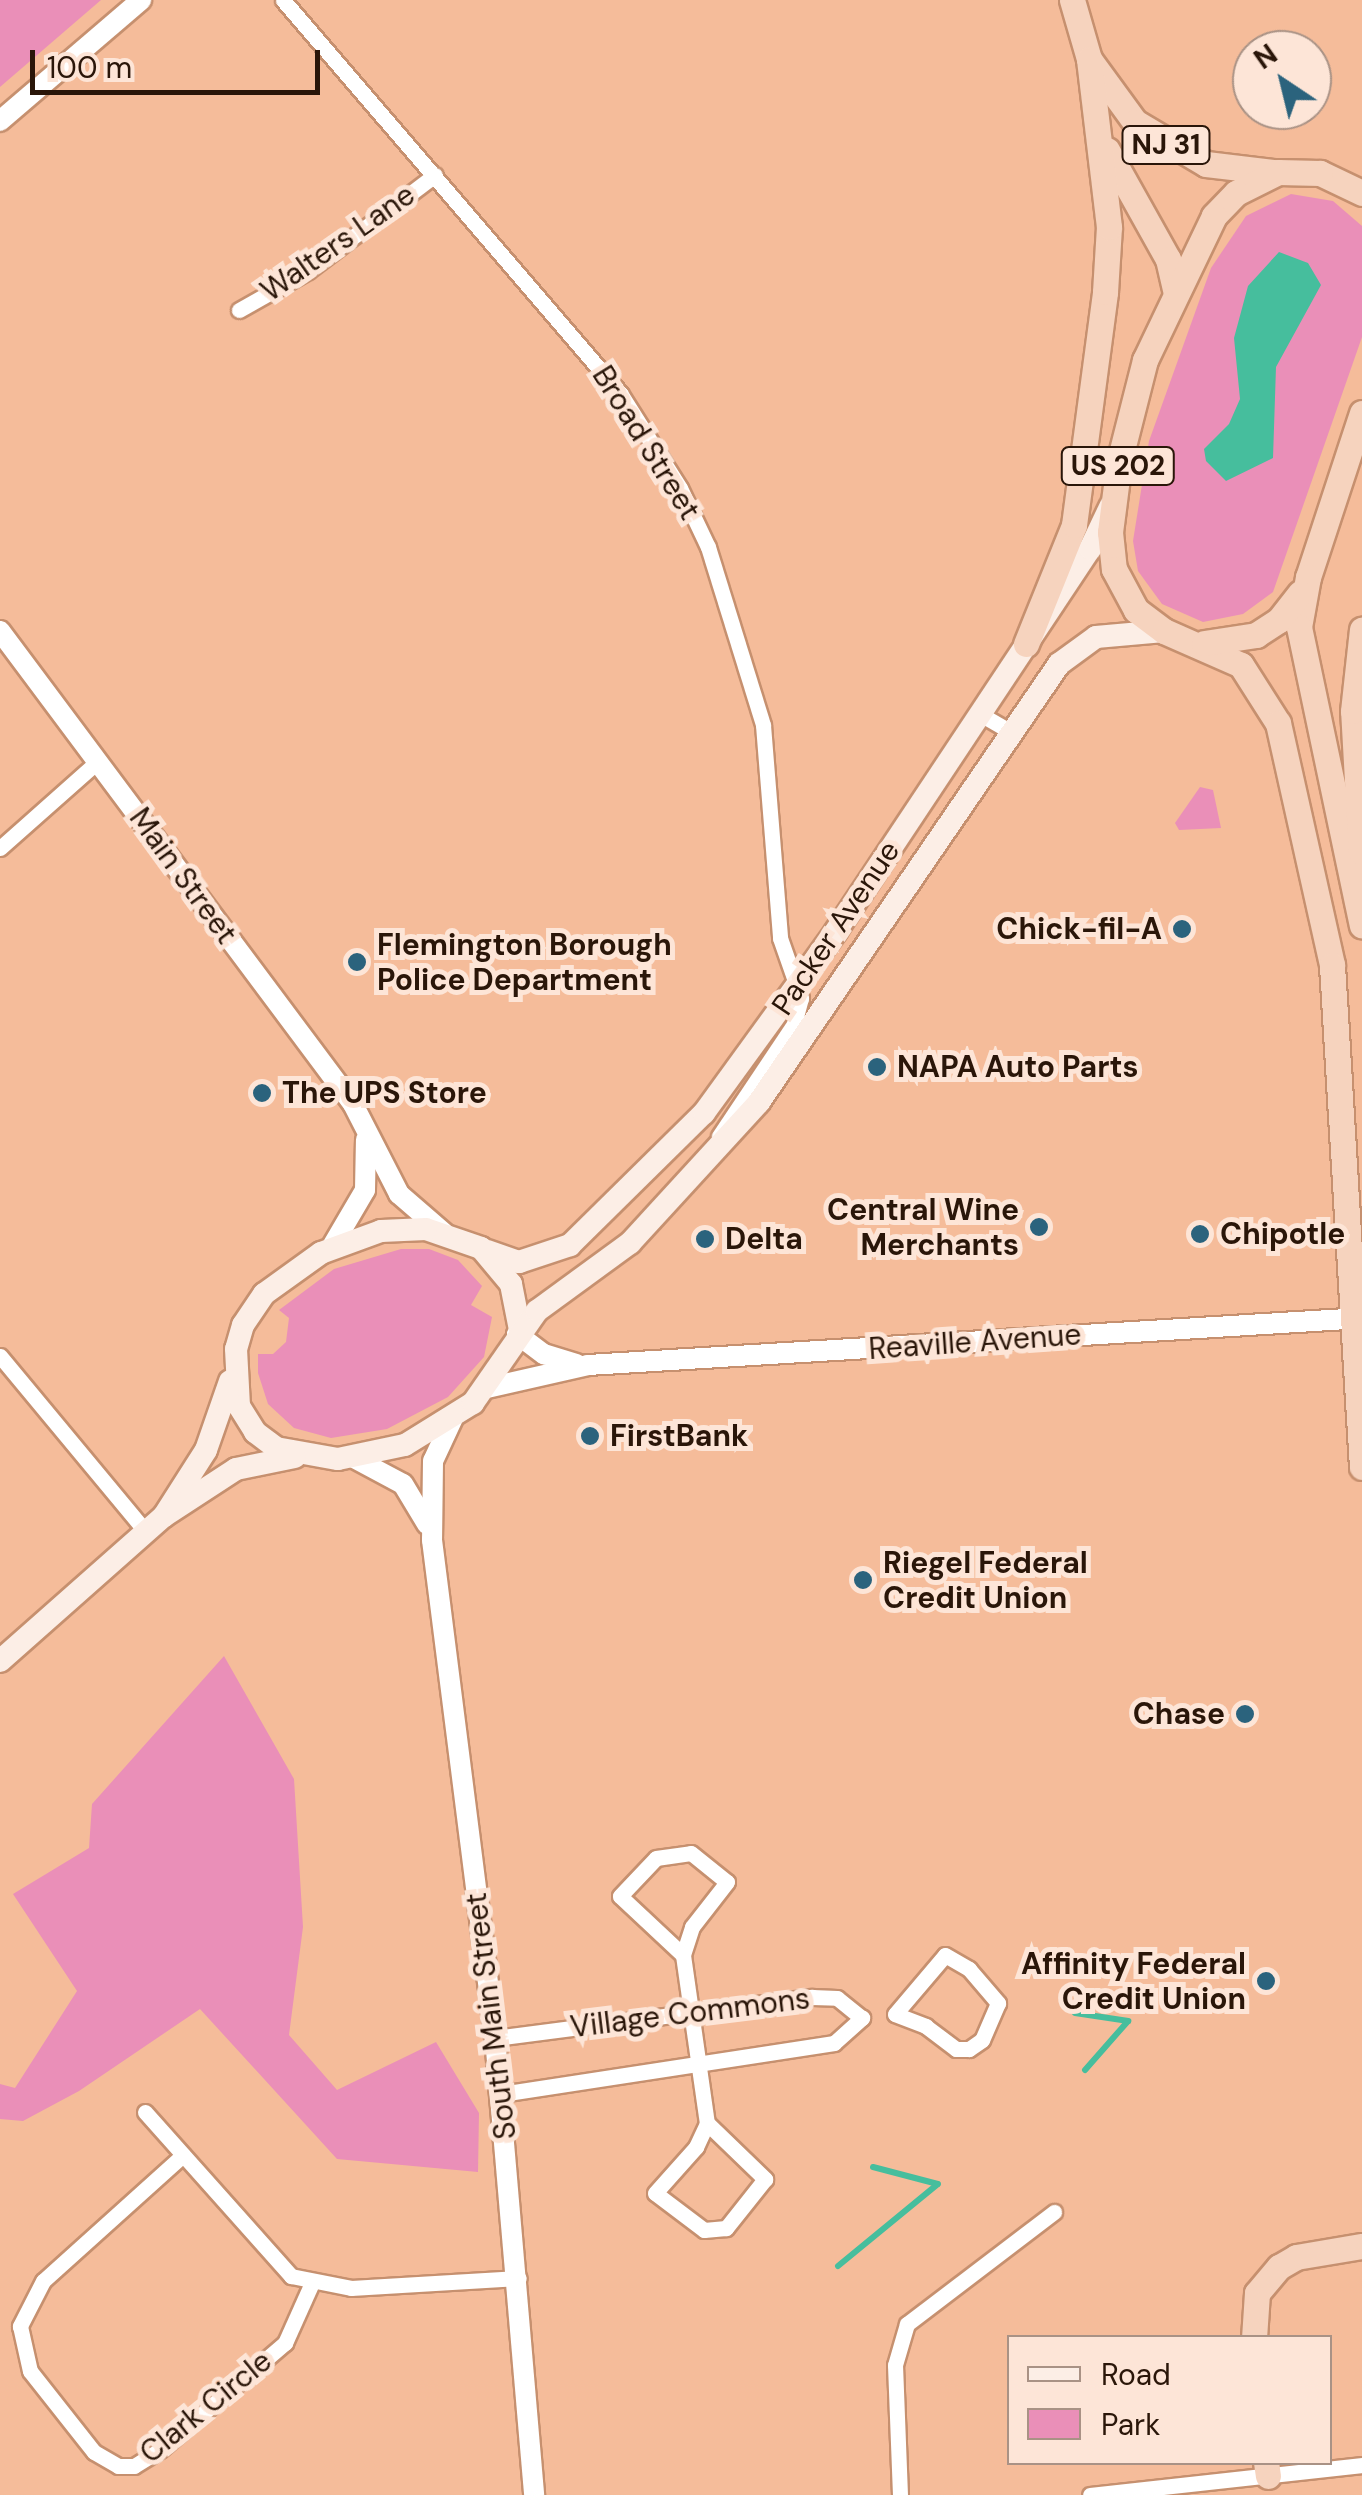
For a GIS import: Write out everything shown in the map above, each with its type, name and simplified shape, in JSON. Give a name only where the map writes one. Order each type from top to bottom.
[{"type":"highway","name":"NJ 31","points":[[1072,0],[1090,59],[1098,132],[1168,259],[1175,290]]},
{"type":"highway","name":"NJ 31","points":[[1090,59],[1135,122],[1179,153],[1229,169],[1320,173]]},
{"type":"highway","points":[[1026,644],[1066,550],[1084,471],[1109,248],[1098,132]]},
{"type":"highway","name":"US 202","points":[[1278,172],[1226,204],[1175,290],[1145,360],[1113,499],[1111,546],[1118,580],[1136,610],[1164,631],[1241,665],[1268,699],[1312,860],[1334,984],[1359,1318],[1362,1467]]},
{"type":"highway","points":[[1320,173],[1362,175]]},
{"type":"highway","points":[[1320,173],[1362,192]]},
{"type":"highway","points":[[1361,416],[1300,604],[1300,652],[1362,925]]},
{"type":"highway","points":[[1194,641],[1226,644],[1268,628],[1296,601],[1308,577]]},
{"type":"highway","points":[[1362,629],[1353,712],[1362,872]]},
{"type":"highway","points":[[1254,2335],[1257,2292],[1278,2267],[1296,2256],[1362,2246]]},
{"type":"main road","name":"Packer Avenue","points":[[481,1248],[513,1261],[544,1258],[593,1228],[704,1113],[798,986],[1090,549],[1113,499]]},
{"type":"main road","name":"Packer Avenue","points":[[519,1332],[630,1243],[704,1167],[797,1053],[1060,664],[1086,642],[1120,630],[1164,631]]},
{"type":"main road","points":[[0,1661],[164,1516],[236,1469],[306,1458],[354,1458],[405,1446],[453,1418],[487,1388],[519,1332],[511,1284],[481,1248],[444,1233],[399,1228],[331,1248],[264,1294],[243,1325],[216,1429],[164,1516]]},
{"type":"main road","points":[[233,1366],[246,1420],[276,1448],[306,1458]]},
{"type":"street","points":[[0,121],[141,0]]},
{"type":"street","name":"Broad Street","points":[[283,0],[620,392],[695,516],[754,688],[771,772],[780,938],[798,986]]},
{"type":"street","name":"Walters Lane","points":[[239,310],[320,264],[435,175]]},
{"type":"street","name":"Main Street","points":[[0,631],[363,1123],[399,1194],[444,1233]]},
{"type":"street","points":[[980,714],[1013,733]]},
{"type":"street","points":[[0,848],[98,761]]},
{"type":"street","points":[[704,1167],[733,1106],[794,1024],[798,986]]},
{"type":"street","points":[[331,1248],[365,1190],[363,1123]]},
{"type":"street","name":"Reaville Avenue","points":[[487,1388],[588,1365],[1359,1318]]},
{"type":"street","name":"Reaville Avenue","points":[[519,1332],[556,1360],[588,1365]]},
{"type":"street","points":[[0,1356],[146,1532]]},
{"type":"street","name":"South Main Street","points":[[453,1418],[433,1461],[432,1540],[501,2094],[534,2495]]},
{"type":"street","name":"South Main Street","points":[[354,1458],[402,1484],[432,1540]]},
{"type":"street","points":[[683,1956],[620,1896],[656,1858],[691,1853],[727,1882],[692,1927],[683,1956],[707,2122],[696,2147],[655,2194],[704,2230],[726,2228],[765,2180],[707,2122]]},
{"type":"street","points":[[862,2018],[895,2014],[926,2026],[956,2049],[970,2050],[982,2040],[998,2003],[969,1969],[945,1955],[895,2014]]},
{"type":"street","name":"Village Commons","points":[[495,2038],[826,1996],[862,2018],[834,2043],[501,2094]]},
{"type":"street","points":[[144,2112],[274,2261],[311,2284],[519,2278]]},
{"type":"street","name":"Clark Circle","points":[[184,2156],[43,2281],[20,2326],[30,2371],[94,2452],[118,2466],[134,2466],[160,2450],[286,2343],[311,2284]]},
{"type":"street","points":[[900,2495],[895,2365],[908,2324],[1054,2212]]},
{"type":"street","points":[[1090,2495],[1151,2492],[1267,2470],[1362,2465]]},
{"type":"green space","points":[[0,0],[101,0],[0,87]]},
{"type":"green space","points":[[1291,194],[1333,201],[1362,226],[1362,337],[1273,592],[1243,614],[1203,622],[1162,604],[1138,571],[1133,541],[1149,441],[1211,268],[1246,216]]},
{"type":"green space","points":[[1200,787],[1213,790],[1221,828],[1179,830],[1175,823]]},
{"type":"green space","points":[[401,1249],[429,1249],[458,1260],[482,1286],[471,1305],[492,1317],[484,1357],[448,1397],[387,1429],[331,1438],[294,1428],[268,1404],[258,1373],[258,1354],[273,1354],[286,1342],[289,1318],[279,1310],[334,1269]]},
{"type":"green space","points":[[224,1656],[294,1779],[303,1927],[289,2035],[337,2090],[436,2042],[479,2113],[478,2172],[337,2159],[200,2009],[79,2091],[23,2121],[0,2119],[0,2084],[15,2088],[77,1991],[13,1894],[89,1848],[92,1804]]},
{"type":"water","points":[[1279,252],[1308,263],[1321,285],[1276,367],[1273,458],[1226,481],[1206,461],[1204,449],[1229,424],[1240,399],[1234,338],[1248,286]]},
{"type":"waterway","points":[[1075,2013],[1128,2021]]},
{"type":"waterway","points":[[1085,2070],[1128,2021]]},
{"type":"waterway","points":[[873,2167],[938,2184]]},
{"type":"waterway","points":[[838,2266],[938,2184]]},
{"type":"place","name":"Chick-fil-A","points":[[1182,929]]},
{"type":"place","name":"Flemington Borough Police Department","points":[[357,962]]},
{"type":"place","name":"NAPA Auto Parts","points":[[877,1067]]},
{"type":"place","name":"The UPS Store","points":[[262,1093]]},
{"type":"place","name":"Central Wine Merchants","points":[[1039,1227]]},
{"type":"place","name":"Chipotle","points":[[1200,1234]]},
{"type":"place","name":"Delta","points":[[705,1239]]},
{"type":"place","name":"FirstBank","points":[[590,1436]]},
{"type":"place","name":"Riegel Federal Credit Union","points":[[863,1580]]},
{"type":"place","name":"Chase","points":[[1245,1714]]},
{"type":"place","name":"Affinity Federal Credit Union","points":[[1266,1981]]}]
